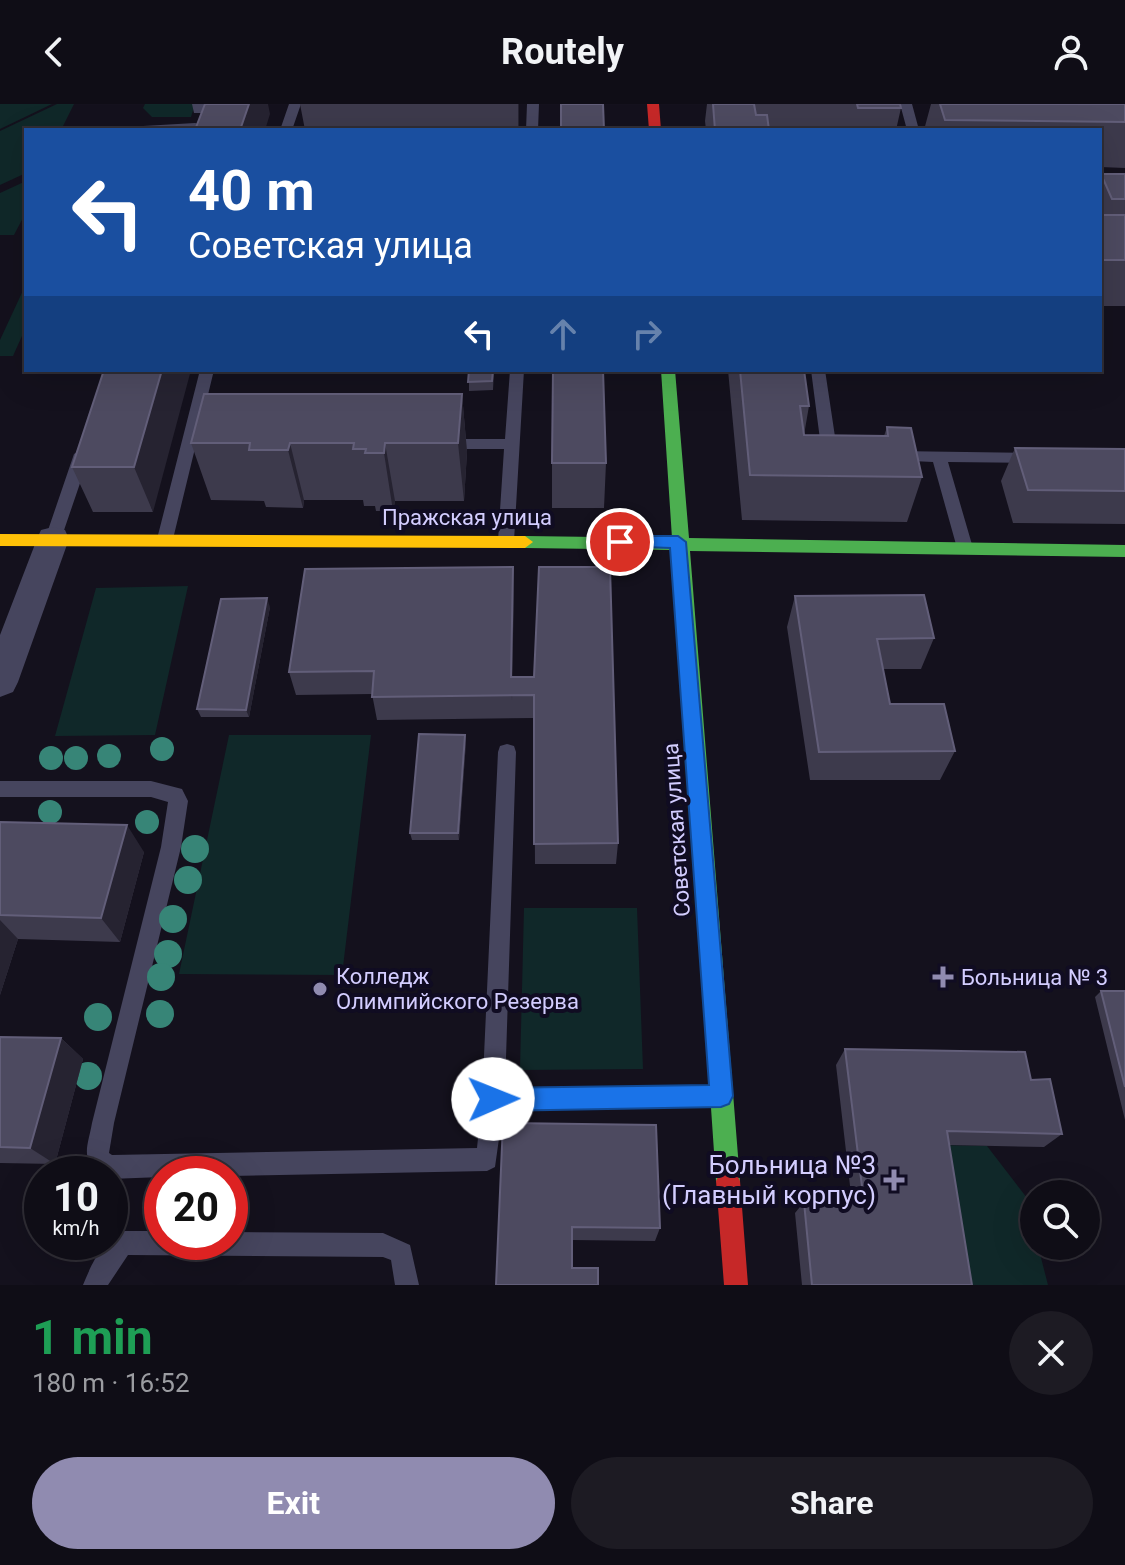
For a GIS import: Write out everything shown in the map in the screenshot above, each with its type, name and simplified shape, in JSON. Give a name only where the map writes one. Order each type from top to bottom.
[{"type":"street","points":[[653,104],[655,128]]},
{"type":"street","name":"Советская улица","points":[[668,372],[678,542],[736,1285]]},
{"type":"street","points":[[0,682],[53,539]]},
{"type":"street","name":"Пражская улица","points":[[0,540],[678,542],[1125,551]]},
{"type":"lane","points":[[287,128],[295,104]]},
{"type":"lane","points":[[532,128],[533,104]]},
{"type":"lane","points":[[906,104],[912,128]]},
{"type":"lane","points":[[152,128],[199,117]]},
{"type":"lane","points":[[165,539],[196,443],[207,372]]},
{"type":"lane","points":[[506,541],[517,372]]},
{"type":"lane","points":[[818,372],[830,455],[846,455]]},
{"type":"lane","points":[[53,539],[87,440]]},
{"type":"lane","points":[[420,444],[512,444]]},
{"type":"lane","points":[[877,455],[1052,458]]},
{"type":"lane","points":[[939,456],[965,548]]},
{"type":"lane","points":[[0,789],[151,789],[175,795],[178,801],[171,847],[103,1123],[97,1157],[108,1167],[487,1159],[493,1099],[507,752]]},
{"type":"lane","points":[[493,1099],[721,1096]]},
{"type":"lane","points":[[95,1285],[107,1262],[123,1243],[240,1243],[383,1245],[402,1253],[407,1285]]},
{"type":"green space","points":[[0,104],[52,104],[0,129]]},
{"type":"green space","points":[[57,104],[74,104],[62,128],[24,128],[24,174],[0,185],[0,131]]},
{"type":"green space","points":[[145,104],[195,104],[191,117],[152,117],[143,108]]},
{"type":"green space","points":[[24,182],[24,216],[14,235],[0,235],[0,193]]},
{"type":"green space","points":[[24,288],[24,331],[13,356],[0,356],[0,340]]},
{"type":"green space","points":[[188,586],[155,735],[55,736],[96,588]]},
{"type":"green space","points":[[229,735],[371,735],[342,975],[179,974]]},
{"type":"green space","points":[[524,908],[637,908],[643,1069],[520,1070]]},
{"type":"green space","points":[[934,1145],[987,1146],[1020,1189],[1020,1260],[1042,1260],[1048,1285],[955,1285]]},
{"type":"building","points":[[205,104],[249,104],[241,128],[196,128]]},
{"type":"building","points":[[561,104],[603,104],[604,128],[561,128]]},
{"type":"building","points":[[713,104],[754,104],[756,115],[767,115],[769,128],[715,128]]},
{"type":"building","points":[[857,104],[900,104],[901,108],[858,108]]},
{"type":"building","points":[[940,104],[1125,104],[1125,122],[945,120]]},
{"type":"building","points":[[1102,174],[1125,174],[1125,199],[1112,199]]},
{"type":"building","points":[[1102,215],[1125,215],[1125,260],[1102,260]]},
{"type":"building","points":[[103,372],[161,372],[134,467],[72,467]]},
{"type":"building","points":[[469,372],[493,372],[492,381],[468,382]]},
{"type":"building","points":[[553,372],[603,372],[606,463],[552,463]]},
{"type":"building","points":[[740,372],[804,372],[809,406],[800,406],[804,435],[888,436],[887,427],[911,428],[922,477],[750,475]]},
{"type":"building","points":[[204,394],[462,394],[458,443],[385,443],[384,453],[365,453],[366,449],[353,449],[354,443],[290,443],[288,450],[249,450],[250,443],[191,443]]},
{"type":"building","points":[[1015,448],[1125,449],[1125,491],[1028,490]]},
{"type":"building","points":[[513,567],[511,677],[534,677],[539,567],[610,567],[618,843],[534,844],[534,695],[372,697],[374,671],[289,672],[305,569]]},
{"type":"building","points":[[924,595],[934,638],[877,639],[890,704],[944,704],[955,751],[819,752],[795,596]]},
{"type":"building","points":[[267,598],[246,710],[197,709],[221,599]]},
{"type":"building","points":[[419,734],[465,735],[458,833],[410,833]]},
{"type":"building","points":[[0,822],[127,825],[101,918],[0,915]]},
{"type":"building","points":[[1101,991],[1125,991],[1125,1087]]},
{"type":"building","points":[[0,1037],[61,1038],[30,1148],[0,1147]]},
{"type":"building","name":"Больница №3 (Главный корпус)","points":[[845,1049],[1025,1052],[1031,1080],[1050,1079],[1062,1134],[947,1131],[972,1285],[812,1285],[804,1202],[864,1203]]},
{"type":"building","points":[[503,1123],[656,1125],[660,1228],[572,1227],[572,1268],[598,1268],[598,1285],[496,1285]]},
{"type":"traffic: fast","points":[[668,372],[728,1181]]},
{"type":"traffic: fast","points":[[525,542],[1125,551]]},
{"type":"traffic: slow","points":[[0,540],[525,542]]},
{"type":"traffic: jam","points":[[653,104],[655,128]]},
{"type":"traffic: jam","points":[[728,1181],[736,1285]]},
{"type":"place","name":"Больница № 3","points":[[943,977]]},
{"type":"place","name":"Колледж Олимпийского Резерва","points":[[320,989]]},
{"type":"place","name":"Больница №3 (Главный корпус)","points":[[894,1180]]},
{"type":"route","points":[[493,1099],[721,1096],[678,542],[620,542]]}]
